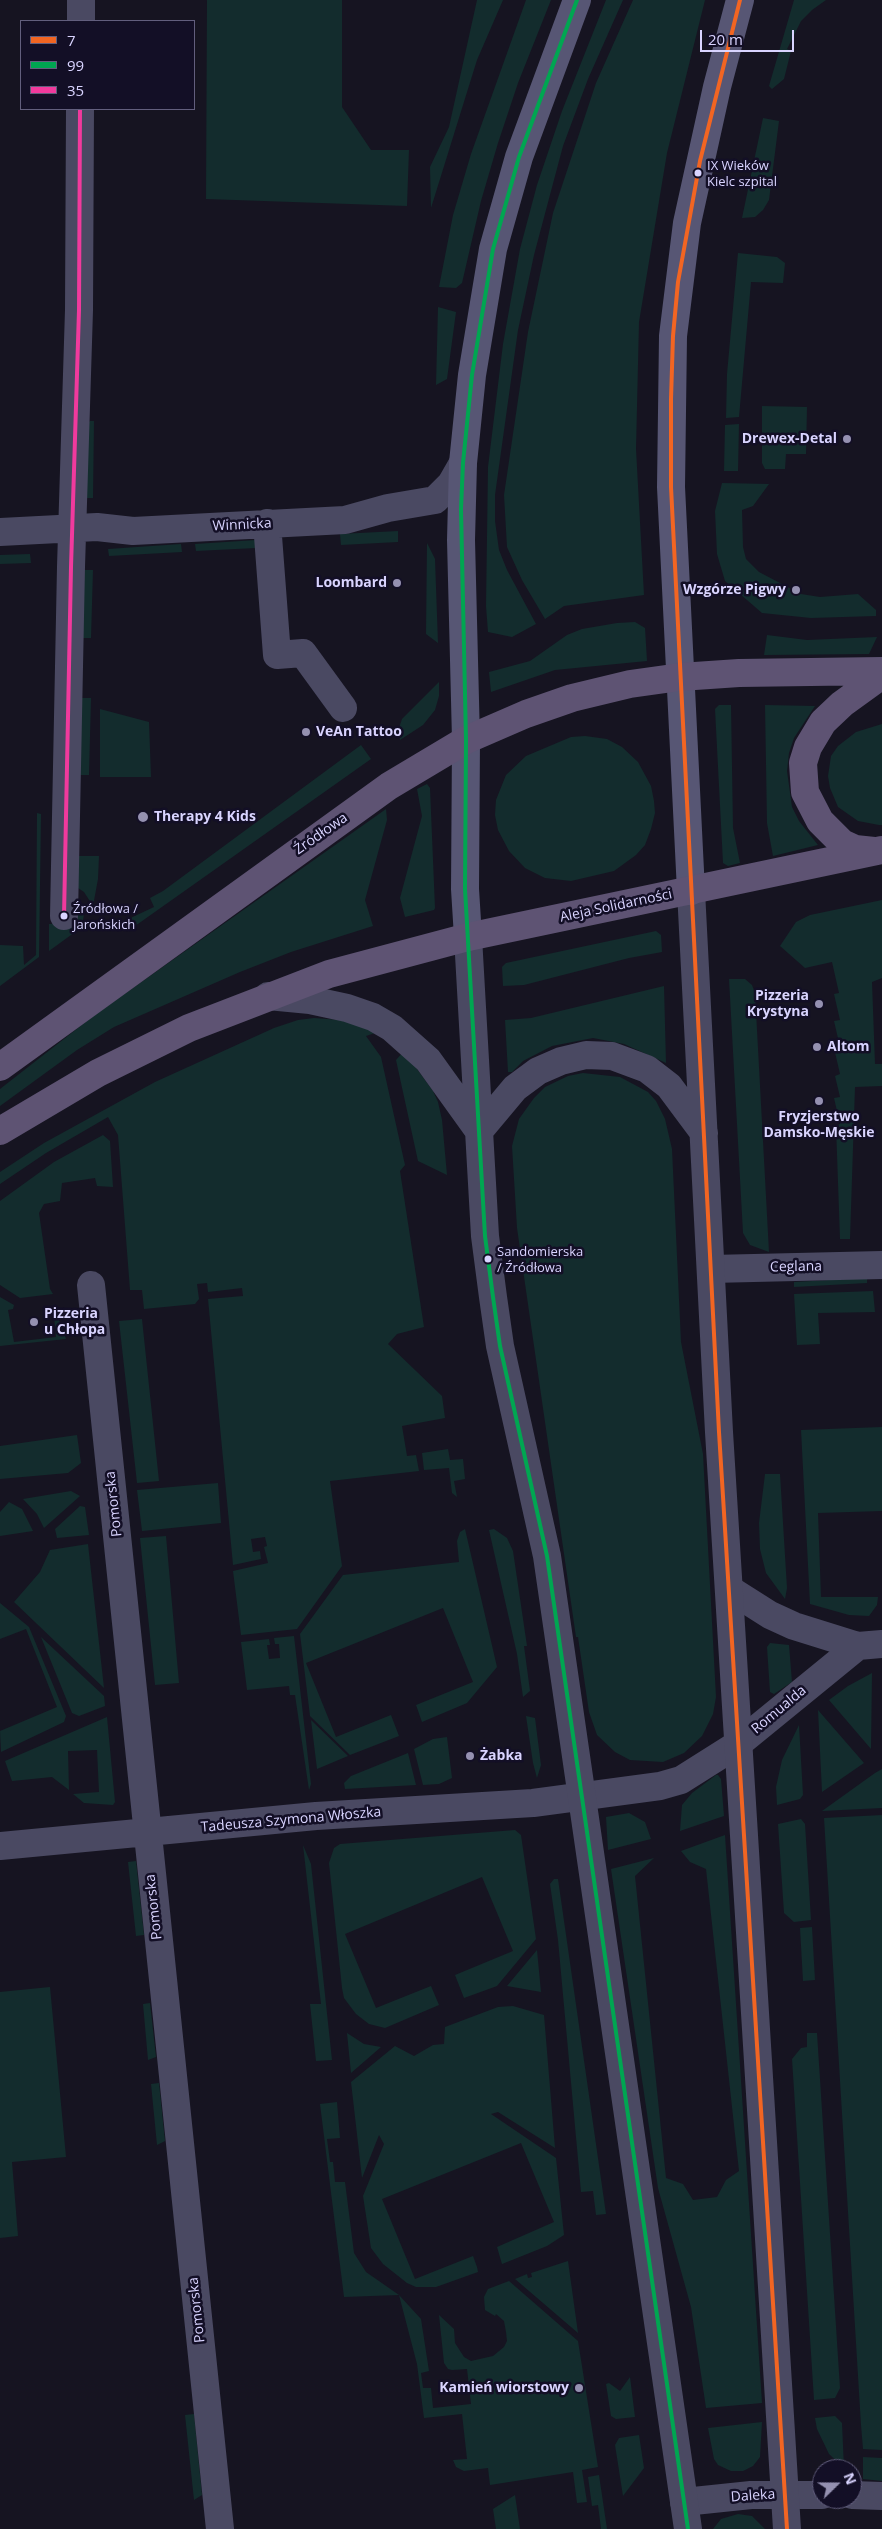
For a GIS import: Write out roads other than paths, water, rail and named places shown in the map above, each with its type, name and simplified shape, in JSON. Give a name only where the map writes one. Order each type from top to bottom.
[{"type":"main road","points":[[0,1131],[127,1058],[189,1028],[268,996],[364,964],[468,937],[465,889],[466,740],[460,540],[463,463],[476,339],[493,249],[519,157],[577,0]]},
{"type":"main road","points":[[691,891],[671,487],[673,336],[689,214],[715,96],[740,0]]},
{"type":"main road","points":[[680,677],[778,672],[882,671]]},
{"type":"main road","points":[[881,851],[849,847],[829,832],[809,802],[803,774],[805,754],[815,731],[842,704],[882,675]]},
{"type":"main road","name":"Źródłowa","points":[[0,1067],[389,786],[466,740],[526,714],[572,698],[630,684],[680,677]]},
{"type":"main road","name":"Aleja Solidarności","points":[[468,937],[881,851]]},
{"type":"street","points":[[81,0],[81,20]]},
{"type":"street","points":[[64,916],[72,528],[79,310],[80,110]]},
{"type":"street","name":"Winnicka","points":[[0,532],[97,527],[133,531],[345,520],[388,508],[435,500],[451,484],[463,463]]},
{"type":"street","points":[[267,523],[276,655],[303,653],[343,708]]},
{"type":"street","points":[[691,891],[738,1744],[787,2529]]},
{"type":"street","points":[[468,937],[486,1236],[500,1346],[547,1556],[688,2529]]},
{"type":"street","points":[[268,996],[310,1000],[347,1008],[373,1017],[392,1028],[428,1060],[479,1131]]},
{"type":"street","points":[[479,1131],[515,1088],[538,1071],[561,1061],[586,1055],[612,1056],[647,1069],[669,1086],[704,1133]]},
{"type":"street","name":"Ceglana","points":[[711,1269],[882,1265]]},
{"type":"street","name":"Pomorska","points":[[90,1285],[220,2529]]},
{"type":"street","name":"Romualda","points":[[729,1589],[780,1620],[870,1645]]},
{"type":"street","name":"Romualda","points":[[582,1798],[660,1786],[681,1780],[738,1744],[870,1645]]},
{"type":"street","name":"Tadeusza Szymona Włoszka","points":[[0,1846],[316,1816],[582,1798]]},
{"type":"street","name":"Daleka","points":[[684,2502],[751,2495],[812,2495]]},
{"type":"street","points":[[862,2495],[882,2496]]},
{"type":"place","name":"IX Wieków Kielc szpital","points":[[698,173]]},
{"type":"place","name":"Drewex-Detal","points":[[847,439]]},
{"type":"place","name":"Loombard","points":[[397,583]]},
{"type":"place","name":"Wzgórze Pigwy","points":[[796,590]]},
{"type":"place","name":"VeAn Tattoo","points":[[306,732]]},
{"type":"place","name":"Therapy 4 Kids","points":[[143,817]]},
{"type":"place","name":"Źródłowa / Jarońskich","points":[[64,916]]},
{"type":"place","name":"Pizzeria Krystyna","points":[[819,1004]]},
{"type":"place","name":"Altom","points":[[817,1047]]},
{"type":"place","name":"Fryzjerstwo Damsko-Męskie","points":[[819,1101]]},
{"type":"place","name":"Sandomierska / Źródłowa","points":[[488,1259]]},
{"type":"place","name":"Pizzeria u Chłopa","points":[[34,1322]]},
{"type":"place","name":"Żabka","points":[[470,1756]]},
{"type":"place","name":"Kamień wiorstowy","points":[[579,2388]]}]
